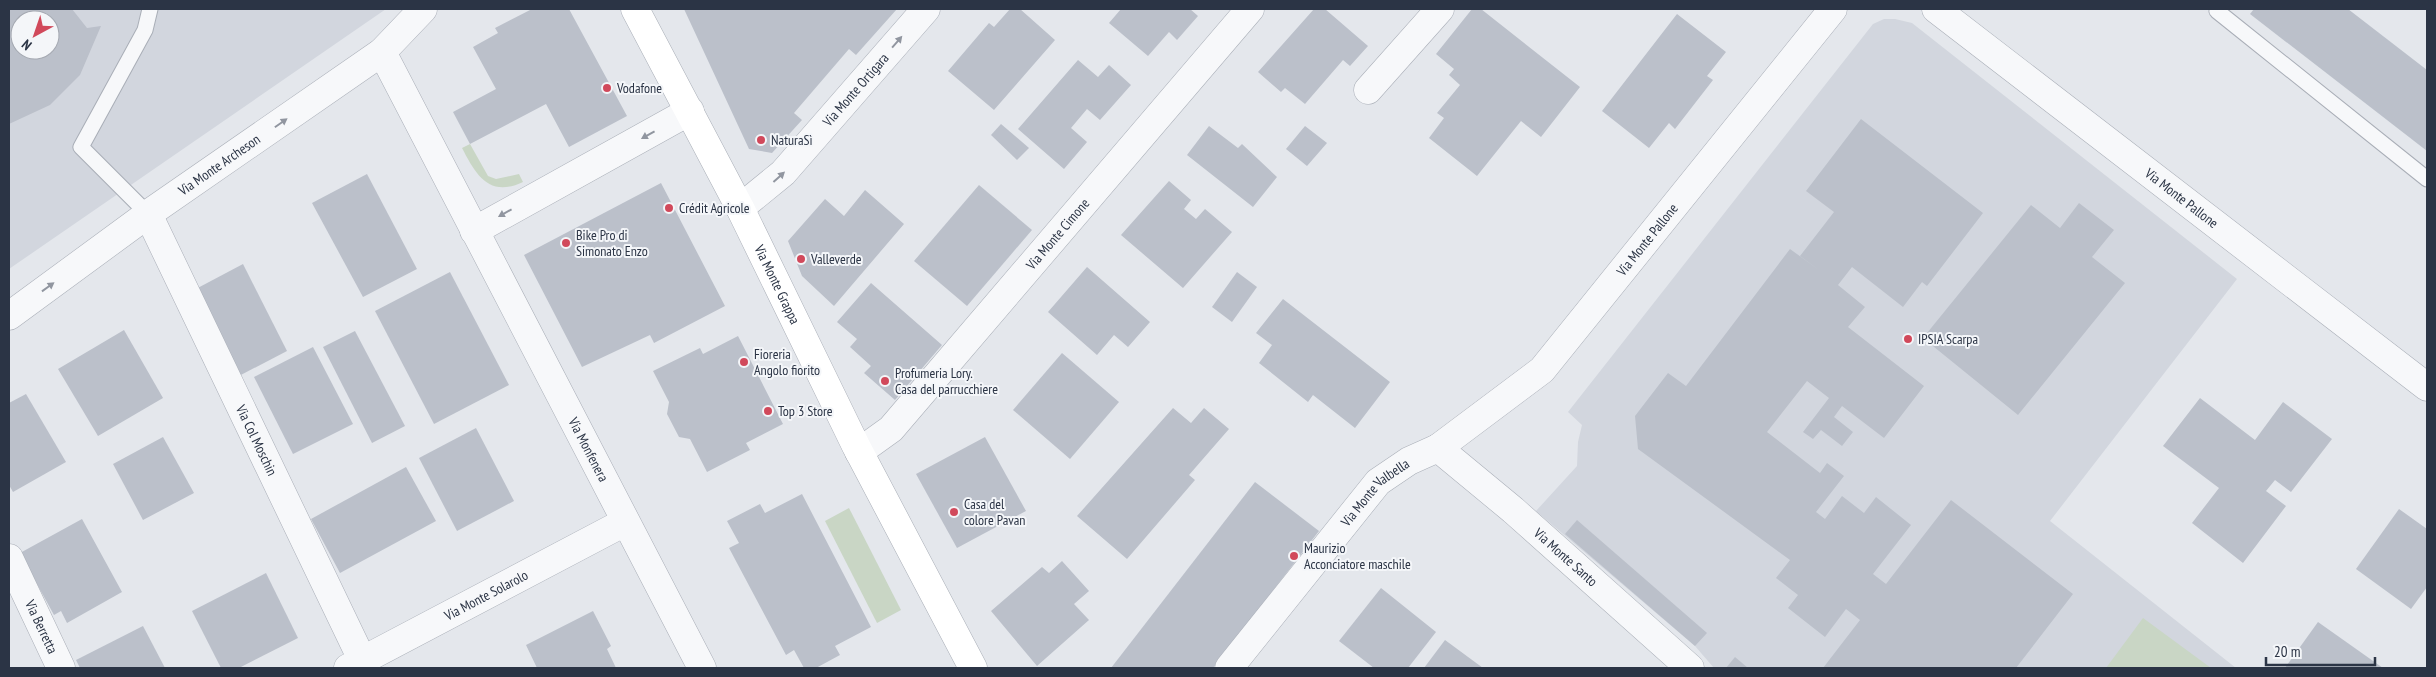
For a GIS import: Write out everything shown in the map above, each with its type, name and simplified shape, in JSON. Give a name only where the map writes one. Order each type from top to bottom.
[{"type":"main road","name":"Via Monte Grappa","points":[[635,9],[740,208],[859,452],[972,668]]},
{"type":"street","name":"Via Monte Archeson","points":[[9,316],[148,214],[382,52],[423,9]]},
{"type":"street","name":"Via Monte Ortigara","points":[[740,208],[783,174],[926,9]]},
{"type":"street","name":"Via Monte Cimone","points":[[859,452],[891,429],[1250,9]]},
{"type":"street","points":[[1368,90],[1440,9]]},
{"type":"street","name":"Via Monte Pallone","points":[[1438,448],[1542,370],[1833,9]]},
{"type":"street","name":"Via Monte Pallone","points":[[1936,9],[2427,387]]},
{"type":"street","name":"Via Monfenera","points":[[382,52],[702,668]]},
{"type":"street","points":[[474,231],[690,111]]},
{"type":"street","name":"Via Col Moschin","points":[[148,214],[359,666]]},
{"type":"street","name":"Via Monte Valbella","points":[[1229,668],[1378,482],[1409,461],[1438,448]]},
{"type":"street","name":"Via Monte Santo","points":[[1438,448],[1513,510],[1690,668]]},
{"type":"street","name":"Via Monte Solarolo","points":[[359,666],[625,522]]},
{"type":"street","name":"Via Berretta","points":[[9,558],[61,668]]},
{"type":"lane","points":[[148,214],[81,147],[144,30],[150,9]]},
{"type":"lane","points":[[382,52],[414,9]]},
{"type":"lane","points":[[2216,10],[2427,179]]},
{"type":"shaded area","points":[[9,9],[386,9],[9,269]]},
{"type":"shaded area","name":"IPSIA Scarpa","points":[[1884,19],[1895,19],[1912,23],[2237,279],[2050,521],[2236,668],[1714,668],[1695,646],[1536,511],[1577,466],[1578,442],[1582,425],[1568,412],[1873,24]]},
{"type":"green space","points":[[470,144],[488,176],[496,179],[519,174],[523,182],[501,187],[485,181],[478,175],[462,148]]},
{"type":"green space","points":[[849,508],[901,610],[877,623],[825,521]]},
{"type":"green space","points":[[2143,618],[2211,668],[2106,668]]},
{"type":"building","points":[[9,9],[72,9],[87,28],[101,26],[80,75],[50,105],[9,124]]},
{"type":"building","points":[[532,9],[569,9],[627,116],[569,147],[546,104],[470,144],[453,112],[496,89],[473,47],[498,33],[495,28]]},
{"type":"building","points":[[684,9],[897,9],[856,55],[849,49],[794,113],[802,120],[772,153],[749,149]]},
{"type":"building","points":[[1010,9],[1020,9],[1055,40],[994,110],[948,71],[989,23],[994,27]]},
{"type":"building","points":[[1121,9],[1190,9],[1198,16],[1177,40],[1169,32],[1148,56],[1109,23]]},
{"type":"building","points":[[1314,9],[1325,9],[1368,46],[1350,66],[1343,60],[1305,104],[1285,88],[1281,92],[1258,72]]},
{"type":"building","points":[[1472,9],[1481,9],[1580,87],[1541,137],[1521,121],[1477,176],[1429,138],[1444,118],[1437,113],[1460,85],[1449,75],[1454,69],[1436,54]]},
{"type":"building","points":[[2254,9],[2348,9],[2427,70],[2427,151],[2250,14]]},
{"type":"building","points":[[1677,14],[1726,52],[1707,76],[1713,80],[1675,129],[1669,123],[1649,148],[1602,111]]},
{"type":"building","points":[[1078,60],[1098,77],[1109,65],[1131,85],[1100,120],[1087,109],[1071,128],[1087,142],[1064,169],[1018,129]]},
{"type":"building","points":[[1861,119],[1983,213],[1927,286],[1922,282],[1903,307],[1852,267],[1838,285],[1865,307],[1848,327],[1924,386],[1884,438],[1842,406],[1834,417],[1853,432],[1842,446],[1821,430],[1813,439],[1803,432],[1829,398],[1807,381],[1767,432],[1820,473],[1827,463],[1844,476],[1816,512],[1825,519],[1842,496],[1864,513],[1876,497],[1911,525],[1873,574],[1886,584],[1951,500],[2073,594],[2016,668],[1823,668],[1860,620],[1846,609],[1825,637],[1788,608],[1798,595],[1776,578],[1790,560],[1638,449],[1635,416],[1668,373],[1686,386],[1790,249],[1819,270],[1800,256],[1834,212],[1806,191]]},
{"type":"building","points":[[1001,124],[1029,148],[1017,160],[991,135]]},
{"type":"building","points":[[1209,126],[1238,148],[1242,144],[1277,177],[1253,207],[1187,155]]},
{"type":"building","points":[[1305,126],[1327,143],[1307,166],[1286,149]]},
{"type":"building","points":[[367,174],[417,269],[363,297],[312,203]]},
{"type":"building","points":[[1169,181],[1191,200],[1184,209],[1196,219],[1205,209],[1232,232],[1183,288],[1121,235]]},
{"type":"building","points":[[661,183],[725,306],[654,343],[650,335],[582,367],[524,255]]},
{"type":"building","points":[[979,185],[1032,230],[967,306],[914,261]]},
{"type":"building","points":[[865,190],[904,224],[834,306],[802,276],[788,241],[825,199],[844,216]]},
{"type":"building","points":[[2079,203],[2114,230],[2092,257],[2125,283],[2018,415],[1923,338],[2031,205],[2060,228]]},
{"type":"building","points":[[243,264],[287,351],[237,377],[192,291]]},
{"type":"building","points":[[1087,267],[1150,322],[1128,347],[1114,335],[1097,355],[1048,312]]},
{"type":"building","points":[[450,272],[509,385],[434,424],[375,311]]},
{"type":"building","points":[[1237,272],[1257,287],[1232,322],[1212,307]]},
{"type":"building","points":[[871,283],[942,345],[895,400],[864,373],[871,366],[850,347],[857,339],[837,322]]},
{"type":"building","points":[[1283,299],[1390,382],[1355,428],[1313,395],[1308,402],[1259,363],[1272,345],[1256,333]]},
{"type":"building","points":[[124,330],[163,398],[98,436],[58,369]]},
{"type":"building","points":[[355,331],[405,426],[372,443],[323,347]]},
{"type":"building","points":[[738,336],[783,424],[746,443],[750,450],[707,472],[690,439],[679,437],[667,414],[669,402],[653,371],[700,348],[703,354]]},
{"type":"building","points":[[313,347],[353,424],[293,454],[254,377]]},
{"type":"building","points":[[1062,353],[1119,402],[1070,459],[1013,410]]},
{"type":"building","points":[[26,394],[66,462],[13,492],[9,485],[9,403]]},
{"type":"building","points":[[2200,398],[2255,440],[2283,402],[2332,439],[2291,492],[2275,480],[2266,491],[2286,506],[2243,563],[2192,523],[2219,488],[2163,446]]},
{"type":"building","points":[[1173,408],[1191,423],[1204,408],[1229,429],[1189,475],[1195,480],[1127,559],[1077,516]]},
{"type":"building","points":[[476,428],[514,501],[457,531],[419,458]]},
{"type":"building","points":[[163,437],[194,493],[143,520],[113,464]]},
{"type":"building","points":[[985,437],[1026,511],[957,548],[916,474]]},
{"type":"building","points":[[406,467],[436,521],[340,573],[311,519]]},
{"type":"building","points":[[1255,482],[1319,531],[1213,668],[1111,668]]},
{"type":"building","points":[[802,494],[871,627],[835,646],[840,655],[816,668],[804,668],[794,650],[786,655],[729,548],[739,543],[727,521],[760,504],[765,513]]},
{"type":"building","points":[[2399,509],[2427,529],[2427,587],[2411,609],[2356,569]]},
{"type":"building","points":[[82,519],[122,592],[67,623],[61,611],[54,615],[20,553]]},
{"type":"building","points":[[1577,520],[1707,633],[1695,646],[1565,534]]},
{"type":"building","points":[[1062,561],[1089,591],[1074,604],[1089,620],[1037,666],[991,611],[1042,567],[1049,573]]},
{"type":"building","points":[[266,573],[298,638],[239,668],[221,668],[192,611]]},
{"type":"building","points":[[1381,588],[1436,632],[1408,668],[1374,668],[1339,641]]},
{"type":"building","points":[[593,611],[611,646],[607,649],[616,668],[537,668],[526,645]]},
{"type":"building","points":[[2318,622],[2383,668],[2285,668]]},
{"type":"building","points":[[143,626],[165,668],[80,668],[76,660]]},
{"type":"building","points":[[1445,640],[1483,668],[1424,668]]},
{"type":"building","points":[[1735,657],[1748,668],[1726,668]]},
{"type":"place","name":"Vodafone","points":[[607,88]]},
{"type":"place","name":"NaturaSì","points":[[761,140]]},
{"type":"place","name":"Crédit Agricole","points":[[669,208]]},
{"type":"place","name":"Bike Pro di Simonato Enzo","points":[[566,243]]},
{"type":"place","name":"Valleverde","points":[[801,259]]},
{"type":"place","name":"IPSIA Scarpa","points":[[1908,339]]},
{"type":"place","name":"Fioreria Angolo fiorito","points":[[744,362]]},
{"type":"place","name":"Profumeria Lory. Casa del parrucchiere","points":[[885,381]]},
{"type":"place","name":"Top 3 Store","points":[[768,411]]},
{"type":"place","name":"Casa del colore Pavan","points":[[954,512]]},
{"type":"place","name":"Maurizio Acconciatore maschile","points":[[1294,556]]}]
